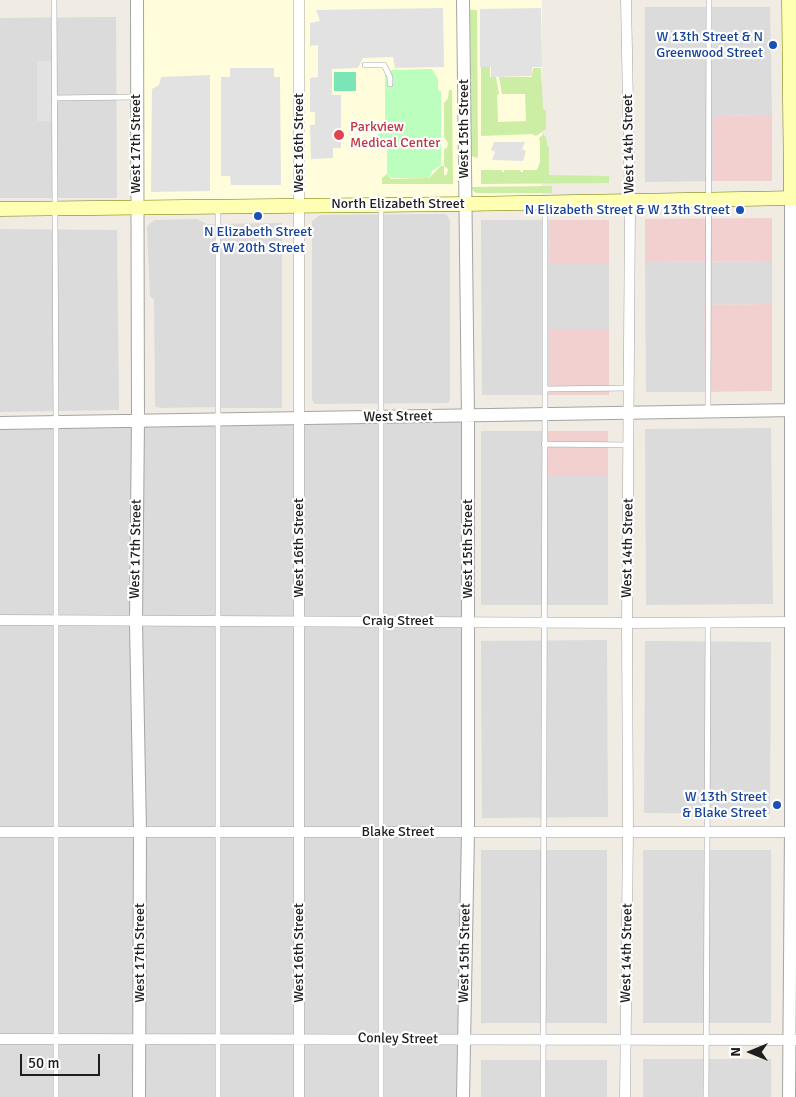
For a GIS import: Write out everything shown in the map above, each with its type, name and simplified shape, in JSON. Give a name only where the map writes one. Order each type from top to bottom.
[{"type":"main road","points":[[789,0],[794,198]]},
{"type":"main road","name":"North Elizabeth Street","points":[[0,208],[545,203],[794,198]]},
{"type":"street","name":"West 17th Street","points":[[137,0],[138,420],[136,622],[140,832],[139,1097]]},
{"type":"street","name":"West 16th Street","points":[[299,0],[299,1097]]},
{"type":"street","name":"West 15th Street","points":[[463,0],[468,416],[468,832],[463,1097]]},
{"type":"street","name":"West 14th Street","points":[[625,1097],[630,413],[630,201],[626,0]]},
{"type":"street","points":[[789,1097],[792,1040],[794,198]]},
{"type":"street","name":"West Street","points":[[0,423],[794,410]]},
{"type":"street","name":"Craig Street","points":[[0,620],[136,622],[793,622]]},
{"type":"street","name":"Blake Street","points":[[0,832],[793,832]]},
{"type":"street","name":"Conley Street","points":[[0,1038],[792,1040]]},
{"type":"lane","points":[[54,0],[56,1097]]},
{"type":"lane","points":[[708,412],[709,0]]},
{"type":"lane","points":[[365,65],[384,65],[390,76],[390,84]]},
{"type":"lane","points":[[54,98],[137,97]]},
{"type":"lane","points":[[544,1097],[545,203]]},
{"type":"lane","points":[[381,205],[381,1097]]},
{"type":"lane","points":[[218,207],[218,1097]]},
{"type":"lane","points":[[545,389],[630,388]]},
{"type":"lane","points":[[544,444],[629,446]]},
{"type":"lane","points":[[706,1097],[708,622]]},
{"type":"shaded area","name":"Parkview Medical Center","points":[[137,0],[542,0],[542,203],[136,208]]},
{"type":"shaded area","points":[[645,7],[770,7],[772,115],[718,116],[713,121],[713,181],[645,182]]},
{"type":"shaded area","points":[[443,8],[444,67],[395,68],[393,57],[363,58],[358,68],[332,69],[332,95],[341,95],[341,148],[333,148],[333,158],[311,159],[310,125],[315,125],[315,112],[310,112],[310,78],[318,77],[318,45],[310,46],[310,23],[320,21],[316,10]]},
{"type":"shaded area","points":[[541,8],[542,67],[532,67],[532,76],[491,77],[491,67],[480,67],[480,9]]},
{"type":"shaded area","points":[[116,17],[117,198],[0,198],[0,18]]},
{"type":"shaded area","points":[[37,61],[57,61],[57,121],[37,121]]},
{"type":"shaded area","points":[[230,68],[274,68],[274,77],[280,77],[281,185],[231,185],[230,176],[221,176],[221,77],[230,77]]},
{"type":"shaded area","points":[[210,75],[210,191],[151,192],[152,89],[159,85],[161,77]]},
{"type":"shaded area","points":[[772,115],[772,181],[713,181],[713,121],[718,116]]},
{"type":"shaded area","points":[[494,142],[525,142],[522,149],[526,151],[523,161],[492,160],[495,152],[491,150]]},
{"type":"shaded area","points":[[320,215],[447,215],[450,221],[449,402],[314,404],[312,399],[312,221]]},
{"type":"shaded area","points":[[772,218],[772,261],[645,262],[645,219]]},
{"type":"shaded area","points":[[197,219],[207,224],[282,223],[282,408],[160,408],[155,406],[154,300],[150,296],[147,228],[155,220]]},
{"type":"shaded area","points":[[481,220],[549,220],[550,263],[609,263],[609,329],[549,329],[549,395],[482,395]]},
{"type":"shaded area","points":[[549,220],[609,220],[609,263],[550,263]]},
{"type":"shaded area","points":[[0,229],[117,230],[119,410],[0,412]]},
{"type":"shaded area","points":[[772,261],[772,304],[705,305],[705,392],[646,392],[645,262]]},
{"type":"shaded area","points":[[772,304],[772,391],[705,392],[704,305]]},
{"type":"shaded area","points":[[549,329],[609,329],[609,395],[549,395]]},
{"type":"shaded area","points":[[468,416],[463,1097],[0,1097],[0,423]]},
{"type":"shaded area","points":[[771,428],[773,604],[646,605],[645,429]]},
{"type":"shaded area","points":[[481,431],[548,431],[548,475],[608,476],[608,605],[481,605]]},
{"type":"shaded area","points":[[548,431],[608,431],[608,476],[548,476]]},
{"type":"shaded area","points":[[607,640],[608,817],[482,818],[481,641]]},
{"type":"shaded area","points":[[645,641],[771,642],[770,814],[644,813]]},
{"type":"shaded area","points":[[481,850],[607,850],[607,1023],[481,1023]]},
{"type":"shaded area","points":[[643,850],[771,850],[771,1023],[643,1023]]},
{"type":"shaded area","points":[[643,1059],[771,1059],[771,1097],[643,1097]]},
{"type":"shaded area","points":[[481,1060],[607,1060],[607,1097],[481,1097]]},
{"type":"green space","points":[[470,10],[477,10],[478,158],[471,156]]},
{"type":"green space","points":[[481,67],[490,67],[490,77],[496,77],[499,94],[497,95],[498,122],[526,121],[525,94],[502,94],[499,77],[532,77],[533,68],[541,68],[546,129],[536,136],[532,134],[481,136]]},
{"type":"green space","points":[[432,69],[438,79],[438,90],[441,91],[441,165],[432,171],[429,178],[391,178],[387,174],[387,147],[376,147],[378,134],[385,130],[385,74],[392,70]]},
{"type":"green space","points":[[334,72],[356,72],[356,91],[334,91]]},
{"type":"green space","points":[[449,90],[452,90],[453,184],[382,184],[382,178],[387,174],[391,179],[429,178],[441,166],[444,166],[444,149],[447,148],[448,143],[444,137],[444,103],[448,98]],"holes":[[[444,166],[448,169],[447,174],[444,176]]]},
{"type":"green space","points":[[544,134],[549,148],[549,175],[609,176],[609,183],[481,184],[481,170],[502,170],[504,172],[504,170],[520,170],[523,172],[523,170],[537,170],[540,162],[539,138]]},
{"type":"green space","points":[[552,186],[552,193],[477,193],[471,187]]},
{"type":"place","name":"W 13th Street & N Greenwood Street","points":[[773,45]]},
{"type":"place","name":"Parkview Medical Center","points":[[339,135]]},
{"type":"place","name":"N Elizabeth Street & W 13th Street","points":[[740,210]]},
{"type":"place","name":"N Elizabeth Street & W 20th Street","points":[[258,216]]},
{"type":"place","name":"W 13th Street & Blake Street","points":[[777,805]]}]
